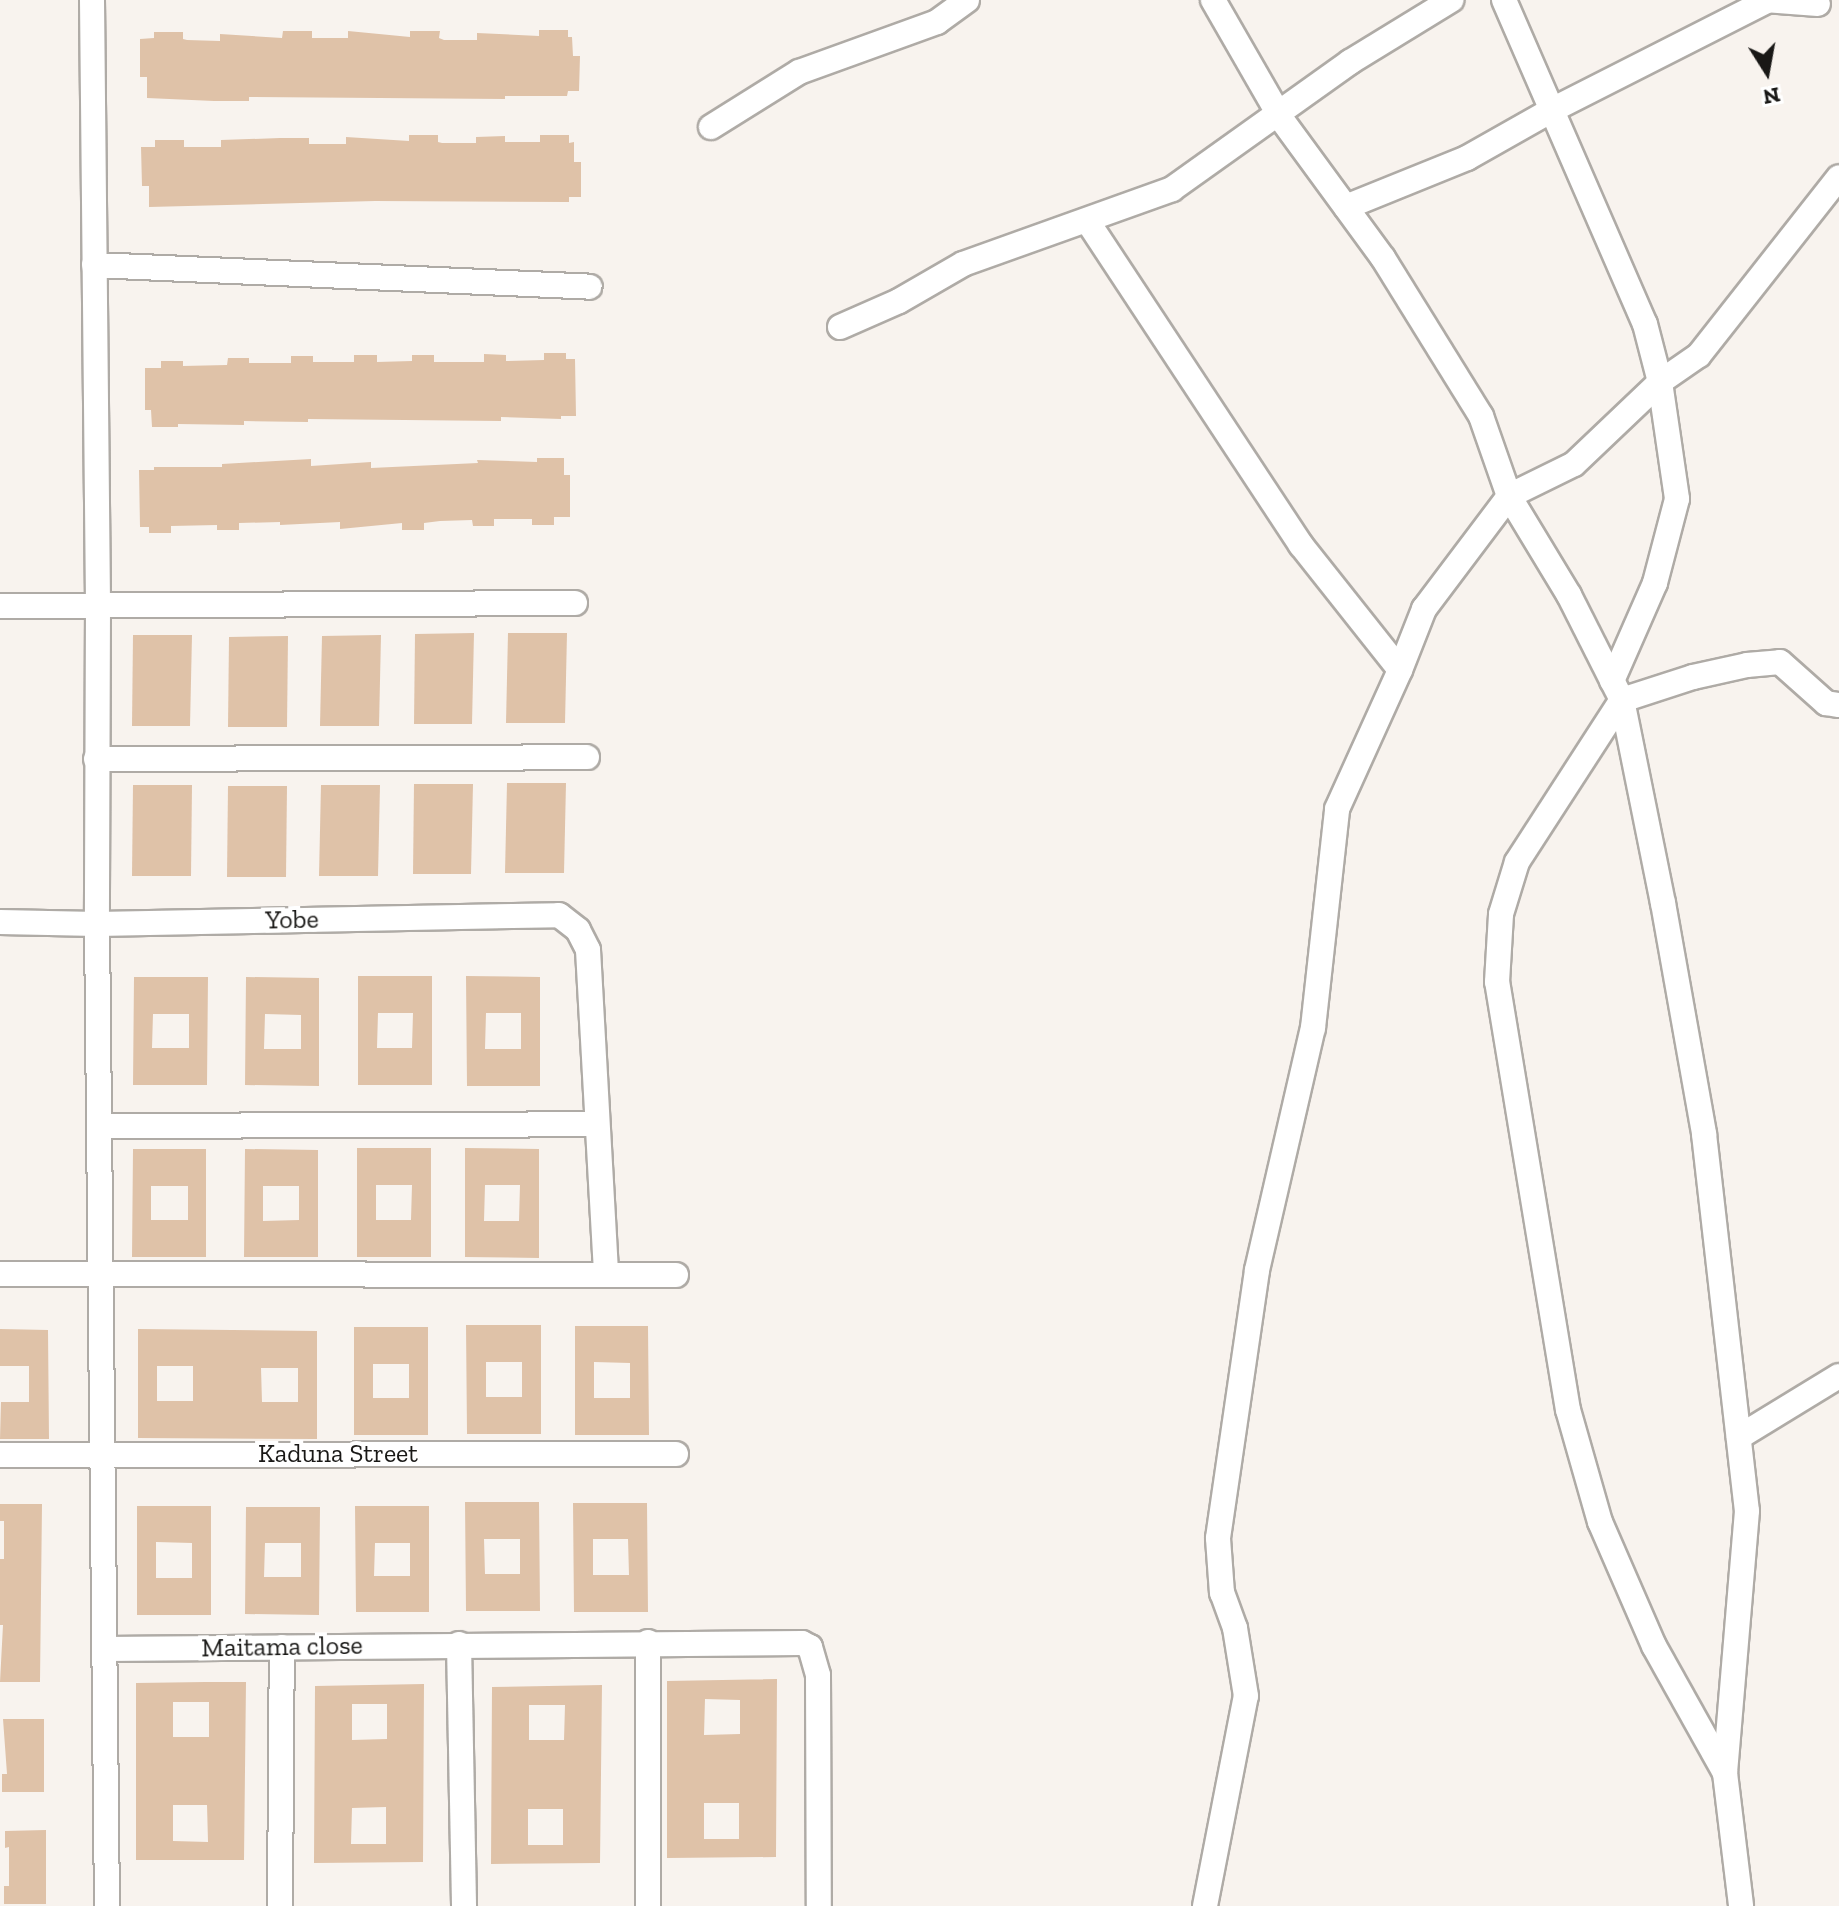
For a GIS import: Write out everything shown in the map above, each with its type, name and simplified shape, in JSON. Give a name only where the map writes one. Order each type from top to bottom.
[{"type":"street","points":[[711,127],[799,72],[937,22],[967,0]]},
{"type":"street","points":[[1213,0],[1277,112],[1383,258],[1481,416],[1509,496],[1569,595],[1617,690],[1663,903],[1704,1134],[1747,1511],[1725,1773],[1741,1906]]},
{"type":"street","points":[[840,327],[899,301],[963,264],[1088,222],[1172,189],[1277,112],[1421,16],[1451,0]]},
{"type":"street","points":[[1504,0],[1645,324],[1660,382],[1677,499],[1655,583],[1617,690],[1517,862],[1501,914],[1497,982],[1568,1410],[1600,1522],[1654,1646],[1725,1773]]},
{"type":"street","points":[[1346,207],[1467,158],[1550,111],[1766,0],[1825,3]]},
{"type":"street","points":[[88,7],[98,606],[97,924],[107,1906]]},
{"type":"street","points":[[1205,1906],[1246,1696],[1235,1628],[1222,1593],[1218,1538],[1257,1270],[1313,1028],[1337,809],[1424,609],[1509,496],[1574,464],[1660,382],[1699,355],[1839,177]]},
{"type":"street","points":[[1088,222],[1301,545],[1400,670]]},
{"type":"street","points":[[94,265],[590,287]]},
{"type":"street","points":[[0,606],[575,603]]},
{"type":"street","points":[[1617,690],[1747,665],[1780,662],[1826,703],[1839,705]]},
{"type":"street","points":[[96,759],[587,757]]},
{"type":"street","name":"Yobe","points":[[0,922],[97,924],[559,915],[578,930],[588,950],[596,1124]]},
{"type":"street","points":[[101,1126],[596,1124],[606,1275]]},
{"type":"street","points":[[0,1274],[676,1275]]},
{"type":"street","points":[[1739,1437],[1839,1376]]},
{"type":"street","name":"Kaduna Street","points":[[0,1455],[676,1454]]},
{"type":"street","points":[[648,1642],[648,1906]]},
{"type":"street","name":"Maitama close","points":[[105,1649],[802,1643],[810,1647],[818,1675],[819,1906]]},
{"type":"street","points":[[459,1644],[464,1906]]},
{"type":"street","points":[[280,1906],[282,1647]]},
{"type":"building","points":[[539,30],[568,30],[568,37],[572,37],[573,56],[580,56],[579,91],[568,91],[567,96],[505,96],[505,99],[249,97],[249,101],[214,101],[147,98],[147,77],[140,77],[140,39],[154,38],[154,32],[183,32],[183,39],[187,40],[220,41],[220,34],[282,38],[283,31],[312,31],[312,38],[348,38],[348,31],[410,37],[410,31],[440,31],[439,38],[444,40],[477,40],[477,33],[539,36]]},
{"type":"building","points":[[409,135],[438,135],[438,142],[442,143],[476,143],[476,137],[505,136],[505,142],[540,142],[540,135],[569,135],[569,143],[574,142],[574,162],[581,162],[581,197],[569,197],[569,202],[375,201],[149,207],[149,186],[142,186],[141,147],[155,147],[155,140],[184,140],[184,147],[221,147],[221,140],[309,138],[309,144],[346,144],[346,137],[409,141]]},
{"type":"building","points":[[544,353],[566,353],[566,359],[575,359],[576,416],[561,416],[561,419],[501,417],[501,421],[308,419],[308,422],[244,421],[244,425],[178,424],[178,427],[152,427],[151,410],[145,410],[145,368],[161,368],[161,361],[183,361],[183,366],[227,365],[228,358],[249,358],[249,363],[291,363],[291,356],[313,356],[313,362],[354,362],[354,355],[377,355],[377,362],[412,361],[412,355],[434,355],[434,362],[484,362],[484,354],[506,355],[506,361],[544,360]]},
{"type":"building","points":[[537,458],[564,458],[564,475],[570,475],[570,517],[554,517],[554,525],[532,525],[532,519],[494,519],[494,526],[473,526],[472,520],[424,523],[424,530],[402,530],[402,523],[340,529],[340,522],[280,525],[280,522],[239,523],[239,530],[217,530],[217,525],[171,526],[171,533],[149,533],[149,527],[140,527],[139,470],[154,470],[154,467],[222,467],[222,464],[311,459],[311,466],[371,462],[371,468],[478,463],[477,460],[537,462]]},
{"type":"building","points":[[474,633],[472,724],[414,724],[415,634]]},
{"type":"building","points":[[508,633],[567,633],[565,723],[506,723]]},
{"type":"building","points":[[133,635],[192,635],[190,726],[132,726]]},
{"type":"building","points":[[381,635],[379,726],[320,726],[322,636]]},
{"type":"building","points":[[288,636],[287,727],[228,727],[229,637]]},
{"type":"building","points":[[507,783],[566,783],[564,873],[505,873]]},
{"type":"building","points":[[414,784],[473,784],[471,874],[413,874]]},
{"type":"building","points":[[133,785],[192,785],[191,876],[132,876]]},
{"type":"building","points":[[321,785],[380,785],[378,876],[319,876]]},
{"type":"building","points":[[228,786],[287,786],[286,877],[227,877]]},
{"type":"building","points":[[358,976],[432,976],[432,1085],[358,1085]],"holes":[[[378,1013],[413,1013],[412,1048],[377,1048]]]},
{"type":"building","points":[[466,976],[540,977],[540,1086],[467,1086]],"holes":[[[486,1013],[521,1013],[521,1049],[485,1049]]]},
{"type":"building","points":[[134,977],[208,977],[207,1085],[133,1085]],"holes":[[[153,1014],[189,1014],[189,1048],[152,1048]]]},
{"type":"building","points":[[246,977],[319,978],[319,1086],[245,1085]],"holes":[[[265,1014],[301,1015],[301,1049],[264,1049]]]},
{"type":"building","points":[[357,1148],[431,1148],[431,1257],[357,1257]],"holes":[[[376,1185],[412,1185],[411,1220],[376,1220]]]},
{"type":"building","points":[[465,1148],[539,1149],[539,1258],[465,1257]],"holes":[[[485,1185],[520,1185],[519,1221],[484,1221]]]},
{"type":"building","points":[[133,1149],[206,1149],[206,1257],[132,1257]],"holes":[[[151,1186],[188,1186],[188,1220],[151,1220]]]},
{"type":"building","points":[[245,1149],[318,1150],[318,1257],[244,1257]],"holes":[[[263,1186],[299,1186],[299,1220],[263,1221]]]},
{"type":"building","points":[[466,1325],[541,1325],[541,1434],[467,1434]],"holes":[[[486,1362],[522,1362],[522,1397],[486,1397]]]},
{"type":"building","points":[[575,1326],[648,1326],[649,1435],[575,1435]],"holes":[[[594,1362],[630,1363],[630,1398],[594,1398]]]},
{"type":"building","points":[[354,1327],[428,1327],[428,1435],[354,1435]],"holes":[[[373,1364],[409,1364],[409,1398],[373,1398]]]},
{"type":"building","points":[[0,1329],[48,1330],[49,1439],[0,1439],[1,1402],[29,1402],[29,1366],[0,1366]]},
{"type":"building","points":[[138,1329],[317,1331],[317,1439],[138,1438]],"holes":[[[157,1366],[193,1366],[193,1401],[157,1401]],[[261,1368],[298,1368],[298,1402],[262,1402]]]},
{"type":"building","points":[[465,1502],[539,1502],[540,1611],[466,1611]],"holes":[[[484,1539],[520,1539],[520,1574],[485,1574]]]},
{"type":"building","points":[[573,1503],[647,1503],[648,1612],[574,1612]],"holes":[[[593,1539],[628,1539],[629,1575],[593,1575]]]},
{"type":"building","points":[[0,1504],[42,1504],[40,1682],[0,1682],[3,1625],[0,1625],[0,1559],[4,1559],[4,1521],[0,1521]]},
{"type":"building","points":[[137,1506],[211,1506],[211,1615],[137,1615]],"holes":[[[156,1542],[192,1543],[192,1578],[156,1578]]]},
{"type":"building","points":[[355,1506],[429,1506],[429,1612],[356,1612]],"holes":[[[375,1543],[410,1543],[410,1576],[374,1576]]]},
{"type":"building","points":[[246,1507],[320,1507],[319,1615],[245,1614]],"holes":[[[265,1543],[301,1543],[301,1577],[264,1577]]]},
{"type":"building","points":[[777,1679],[776,1857],[667,1858],[667,1681]],"holes":[[[705,1699],[740,1700],[740,1734],[704,1735]],[[704,1803],[739,1803],[739,1839],[704,1839]]]},
{"type":"building","points":[[246,1682],[244,1860],[136,1860],[136,1683]],"holes":[[[173,1702],[209,1702],[209,1737],[173,1737]],[[173,1805],[207,1805],[208,1842],[173,1841]]]},
{"type":"building","points":[[424,1684],[423,1862],[314,1863],[315,1686]],"holes":[[[352,1704],[387,1704],[387,1739],[352,1740]],[[386,1807],[386,1844],[351,1844],[352,1808]]]},
{"type":"building","points":[[602,1685],[600,1863],[491,1864],[492,1687]],"holes":[[[529,1705],[565,1705],[564,1740],[529,1740]],[[528,1809],[563,1809],[563,1845],[528,1845]]]},
{"type":"building","points":[[3,1719],[44,1719],[44,1792],[2,1792],[2,1774],[7,1774]]},
{"type":"building","points":[[46,1830],[46,1904],[4,1904],[4,1886],[9,1886],[9,1847],[5,1848],[5,1831]]}]
